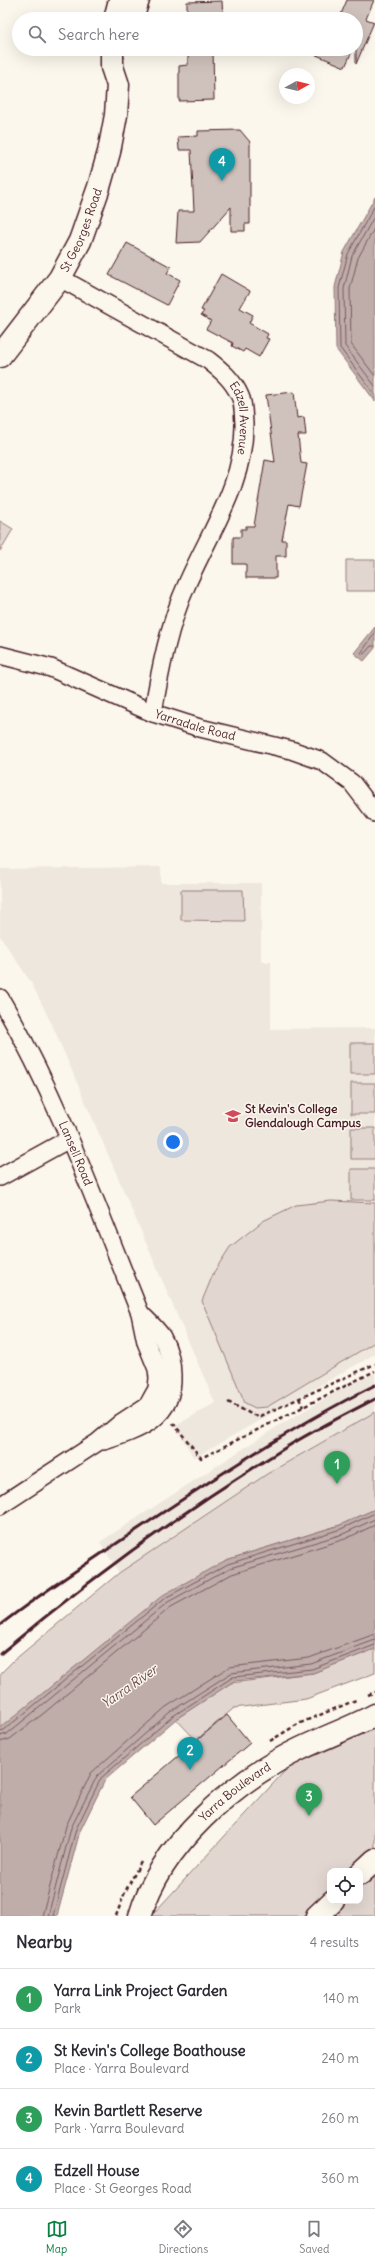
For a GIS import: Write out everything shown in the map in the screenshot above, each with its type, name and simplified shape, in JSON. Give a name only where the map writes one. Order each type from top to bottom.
[{"type":"main road","points":[[117,12],[120,0]]},
{"type":"main road","points":[[134,12],[138,0]]},
{"type":"main road","name":"St Georges Road","points":[[112,56],[112,67],[118,85]]},
{"type":"main road","name":"St Georges Road","points":[[0,356],[60,278],[80,241],[99,187],[109,152],[116,115],[118,85],[127,66],[128,56]]},
{"type":"main road","name":"Yarra Boulevard","points":[[140,1916],[146,1894],[165,1862],[185,1836],[218,1804],[281,1760],[375,1715]]},
{"type":"main road","points":[[363,1871],[375,1860]]},
{"type":"main road","points":[[317,1916],[329,1904]]},
{"type":"street","name":"Edzell Avenue","points":[[60,278],[208,360],[228,376],[241,396],[244,435],[239,466],[230,495],[180,601],[159,679],[153,713]]},
{"type":"street","name":"Yarradale Road","points":[[0,655],[51,668],[153,713],[200,728],[291,750],[322,760],[352,783],[375,813]]},
{"type":"street","name":"Lansell Road","points":[[0,998],[21,1034],[69,1139],[140,1313],[146,1342],[157,1369],[156,1389],[159,1403]]},
{"type":"street","points":[[0,1177],[69,1139]]},
{"type":"street","points":[[0,1506],[98,1442],[128,1434],[148,1423],[159,1403]]},
{"type":"path","points":[[228,1402],[253,1415],[260,1416],[375,1364]]},
{"type":"path","points":[[159,1403],[201,1458],[375,1371]]},
{"type":"path","points":[[299,1398],[303,1407]]},
{"type":"shaded area","points":[[0,521],[13,529],[0,551]]},
{"type":"shaded area","points":[[346,560],[375,560],[375,591],[346,591]]},
{"type":"shaded area","name":"St Kevin's College Glendalough Campus","points":[[161,867],[161,883],[261,883],[261,962],[271,962],[271,1029],[375,1028],[375,1354],[194,1458],[175,1426],[215,1403],[54,1029],[32,984],[0,936],[0,869]]},
{"type":"shaded area","points":[[181,890],[243,890],[244,921],[181,920]]},
{"type":"shaded area","points":[[350,1043],[375,1043],[375,1074],[350,1074]]},
{"type":"shaded area","points":[[351,1083],[375,1083],[375,1114],[351,1114]]},
{"type":"shaded area","points":[[351,1128],[375,1128],[375,1159],[351,1159]]},
{"type":"shaded area","points":[[351,1169],[375,1169],[375,1200],[351,1200]]},
{"type":"shaded area","points":[[331,1201],[375,1203],[375,1342],[267,1407],[255,1408],[245,1403],[202,1301],[214,1272],[230,1247],[263,1221],[296,1205]]},
{"type":"shaded area","points":[[375,1373],[375,1413],[267,1474],[119,1573],[100,1542],[278,1426],[343,1388]]},
{"type":"shaded area","points":[[375,1412],[375,1509],[340,1525],[226,1560],[0,1728],[0,1674],[13,1661],[119,1573],[267,1474]]},
{"type":"shaded area","points":[[375,1649],[375,1673],[306,1699],[234,1708],[196,1740],[176,1719],[231,1683],[313,1673]]},
{"type":"shaded area","points":[[375,1727],[375,1916],[151,1916],[294,1761]]},
{"type":"water","points":[[375,197],[375,401],[336,349],[335,287],[344,252]]},
{"type":"water","points":[[375,627],[375,648],[364,661],[354,653]]},
{"type":"water","name":"Yarra River","points":[[375,1509],[375,1649],[313,1673],[234,1681],[176,1719],[105,1780],[80,1831],[57,1916],[0,1916],[0,1728],[163,1595],[226,1560],[340,1525]]},
{"type":"building","points":[[347,0],[374,0],[366,19],[374,22],[363,48],[363,12],[342,12]]},
{"type":"building","points":[[222,1],[223,12],[187,12],[187,2]]},
{"type":"building","points":[[188,56],[213,56],[214,100],[179,101],[179,66],[188,65]]},
{"type":"building","points":[[319,56],[350,56],[345,67]]},
{"type":"building","points":[[356,56],[359,56],[356,64]]},
{"type":"building","points":[[240,130],[250,142],[250,224],[245,224],[245,231],[231,231],[231,207],[200,242],[176,243],[178,211],[194,211],[191,150],[179,150],[178,137],[198,136],[198,131]]},
{"type":"building","points":[[127,243],[171,267],[167,273],[180,280],[167,305],[109,275]]},
{"type":"building","points":[[221,274],[250,291],[240,308],[253,315],[249,323],[268,334],[266,338],[269,339],[259,357],[245,349],[243,352],[232,346],[233,343],[206,329],[211,321],[201,315],[204,311],[201,310]]},
{"type":"building","points":[[294,392],[297,418],[304,417],[306,435],[298,435],[301,463],[307,464],[299,506],[289,504],[282,540],[286,540],[286,556],[276,556],[276,578],[246,578],[246,564],[233,564],[233,537],[241,537],[241,529],[246,529],[246,526],[254,526],[265,460],[275,462],[266,395]]},
{"type":"building","points":[[227,1715],[250,1743],[153,1825],[130,1797]]},
{"type":"railway","points":[[0,1625],[65,1578],[221,1474],[312,1419],[375,1385]]},
{"type":"railway","points":[[0,1654],[100,1574],[205,1499],[289,1446],[375,1399]]},
{"type":"place","name":"Edzell House","points":[[222,181]]},
{"type":"place","name":"St Kevin's College Glendalough Campus","points":[[233,1116]]},
{"type":"place","name":"Yarra Link Project Garden","points":[[337,1484]]},
{"type":"place","name":"St Kevin's College Boathouse","points":[[190,1770]]},
{"type":"place","name":"Kevin Bartlett Reserve","points":[[309,1816]]}]
